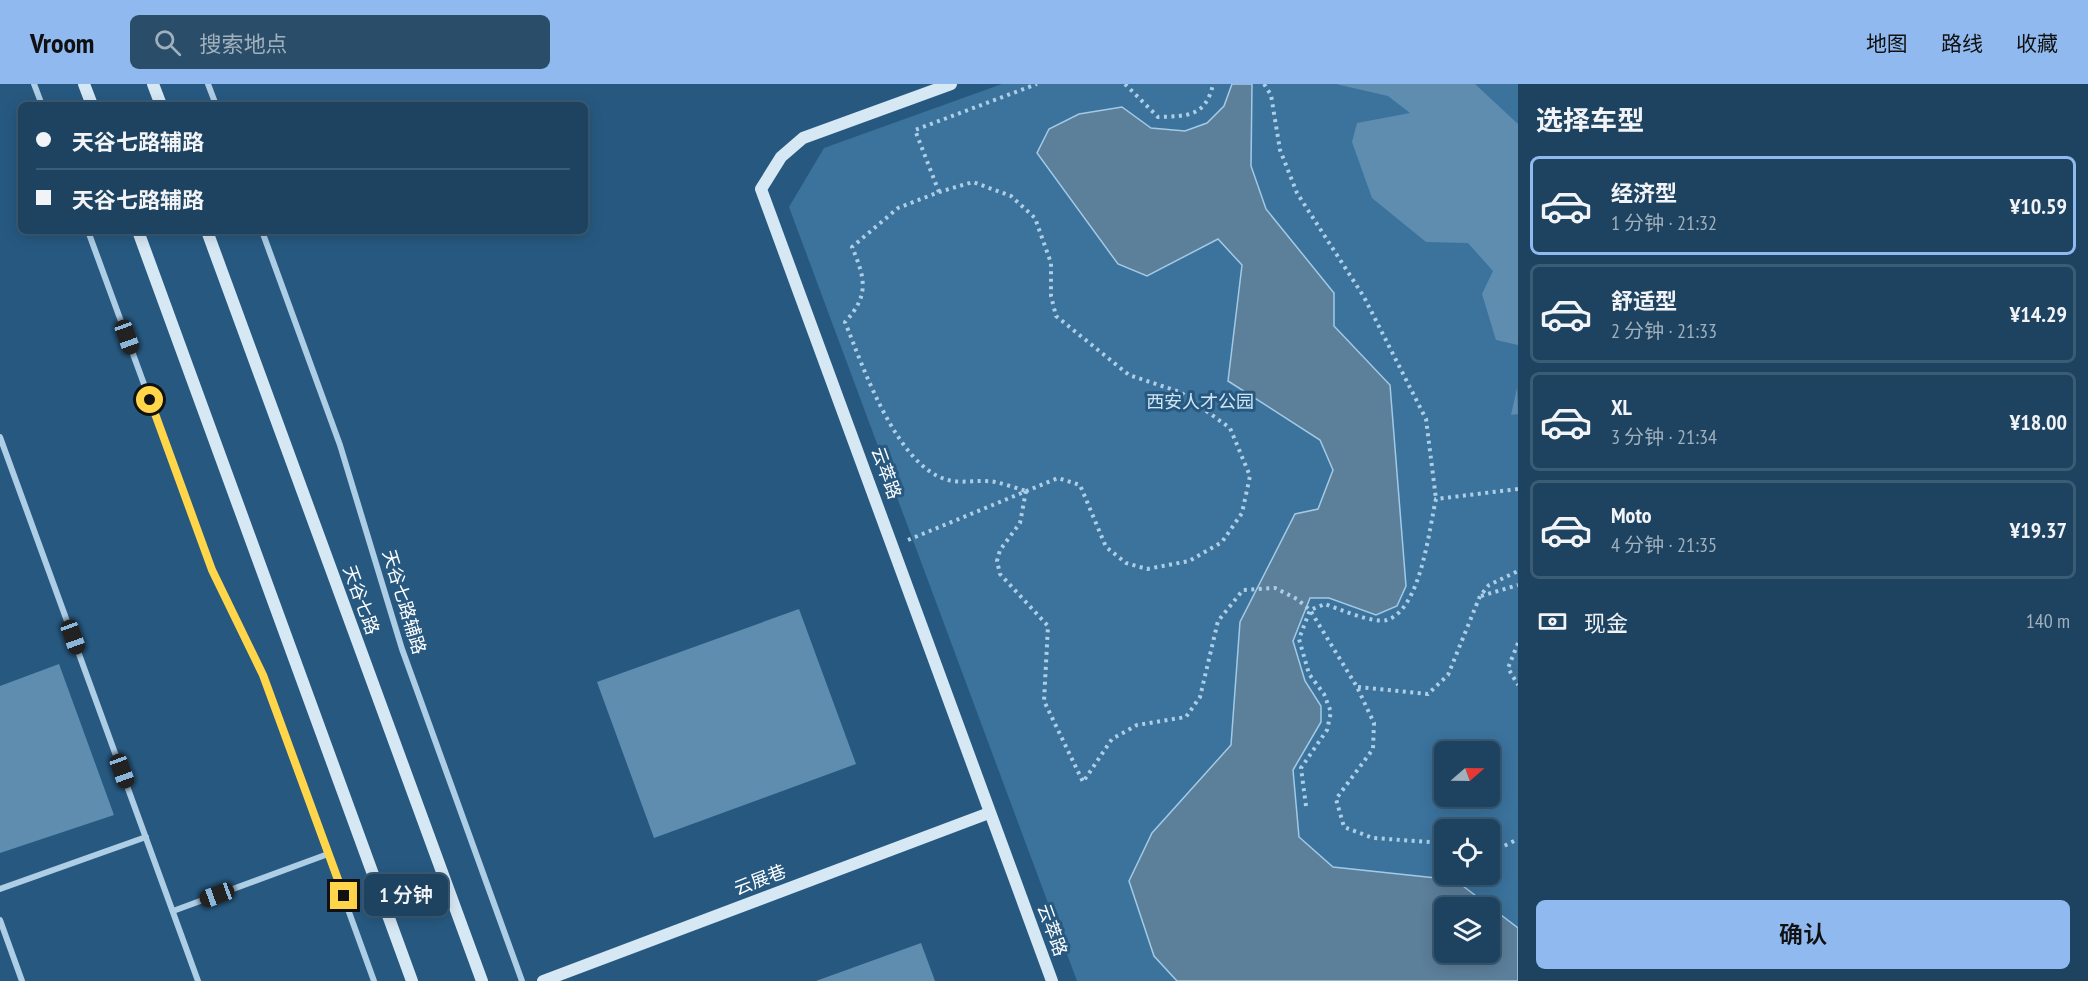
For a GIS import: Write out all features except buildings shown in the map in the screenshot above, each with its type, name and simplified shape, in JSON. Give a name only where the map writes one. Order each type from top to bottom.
[{"type":"main road","points":[[84,84],[91,102]]},
{"type":"main road","points":[[153,84],[160,102]]},
{"type":"main road","name":"云萃路","points":[[951,84],[803,138],[781,157],[761,189],[1052,981]]},
{"type":"main road","points":[[139,234],[412,981]]},
{"type":"main road","name":"天谷七路","points":[[208,234],[482,981]]},
{"type":"main road","name":"云展巷","points":[[543,981],[989,813]]},
{"type":"street","points":[[34,84],[41,102]]},
{"type":"street","points":[[208,84],[215,102]]},
{"type":"street","points":[[89,234],[212,570],[263,675],[374,981]]},
{"type":"street","name":"天谷七路辅路","points":[[262,234],[339,445],[402,649],[522,981]]},
{"type":"street","points":[[0,437],[198,981]]},
{"type":"street","points":[[0,889],[146,837]]},
{"type":"street","points":[[173,911],[328,854]]},
{"type":"street","points":[[0,920],[22,981]]},
{"type":"path","points":[[939,192],[915,130],[1037,84]]},
{"type":"path","points":[[1125,84],[1158,117],[1191,116],[1210,100],[1213,84]]},
{"type":"path","points":[[1264,84],[1272,95],[1280,150],[1297,193],[1364,297],[1426,419],[1436,499],[1416,585],[1402,610],[1387,620],[1372,619],[1325,604],[1310,610],[1299,639],[1309,674],[1324,694],[1331,712],[1327,730],[1301,768],[1306,806]]},
{"type":"path","points":[[894,546],[1058,478],[1080,485],[1106,547],[1126,563],[1147,569],[1189,561],[1222,542],[1242,513],[1250,476],[1230,428],[1180,392],[1129,375],[1056,316],[1051,296],[1051,263],[1035,218],[1011,196],[973,182],[898,208],[852,247],[864,276],[858,307],[844,322],[869,382],[896,435],[929,472],[949,480],[994,482],[1026,491]]},
{"type":"path","points":[[1436,499],[1518,489]]},
{"type":"path","points":[[1026,491],[1020,523],[1000,550],[997,561],[1000,574],[1048,626],[1044,701],[1083,782],[1112,739],[1137,725],[1186,717],[1200,697],[1218,621],[1243,590],[1275,588],[1297,599],[1310,610],[1357,687],[1374,723],[1373,749],[1336,799],[1344,827],[1373,838],[1434,842]]},
{"type":"path","points":[[1357,687],[1428,694],[1448,675],[1480,596],[1489,585],[1518,571]]},
{"type":"path","points":[[1480,596],[1518,585]]},
{"type":"path","points":[[1518,643],[1508,668],[1518,685]]},
{"type":"path","points":[[1500,846],[1518,839]]},
{"type":"green space","name":"西安人才公园","points":[[1002,84],[1518,84],[1518,981],[1077,981],[789,207],[824,148]]},
{"type":"shaded area","points":[[1232,84],[1252,84],[1251,166],[1266,209],[1334,293],[1334,326],[1390,385],[1406,586],[1397,606],[1376,615],[1329,598],[1310,598],[1293,641],[1305,681],[1321,706],[1321,722],[1293,770],[1299,837],[1333,867],[1434,878],[1434,885],[1462,885],[1477,897],[1434,897],[1434,963],[1500,963],[1500,914],[1518,928],[1518,981],[1177,981],[1154,956],[1129,881],[1152,833],[1231,745],[1240,622],[1295,514],[1318,509],[1333,470],[1320,440],[1228,381],[1242,265],[1218,239],[1147,276],[1118,264],[1037,153],[1049,129],[1079,114],[1122,107],[1151,128],[1185,131],[1207,123],[1224,106]]},
{"type":"route","points":[[150,400],[212,570],[263,675],[344,896]]}]
